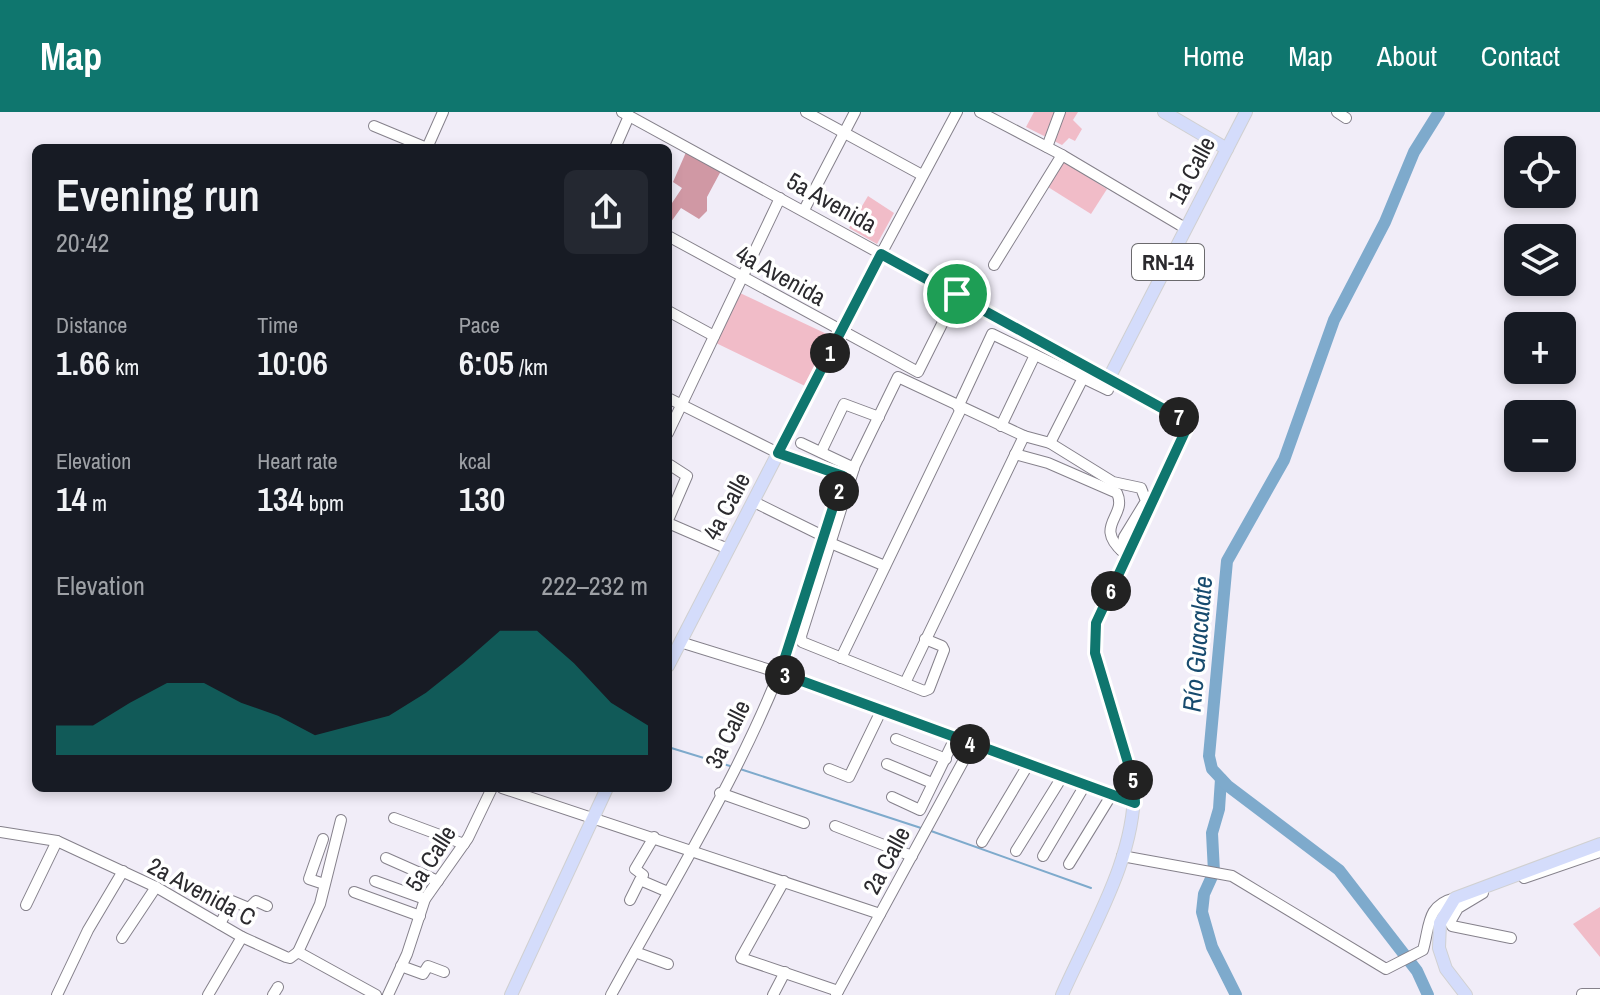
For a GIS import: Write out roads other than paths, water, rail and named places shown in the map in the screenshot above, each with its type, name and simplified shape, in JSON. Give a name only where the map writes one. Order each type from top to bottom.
[{"type":"main road","points":[[1164,112],[1227,149]]},
{"type":"main road","name":"1a Calle","points":[[1109,383],[1246,112]]},
{"type":"main road","name":"5a Avenida","points":[[881,254],[957,294],[1109,383],[1189,423],[1124,553]]},
{"type":"main road","name":"4a Calle","points":[[675,645],[754,502],[881,254]]},
{"type":"main road","points":[[1062,995],[1122,856],[1131,827],[1134,805],[1131,772],[1095,653],[1096,623],[1124,553]]},
{"type":"main road","points":[[511,995],[605,792]]},
{"type":"main road","points":[[1466,995],[1446,969],[1439,948],[1440,923],[1455,898],[1600,844]]},
{"type":"street","points":[[806,112],[922,175]]},
{"type":"street","points":[[804,210],[855,112]]},
{"type":"street","name":"4a Calle","points":[[881,254],[957,112]]},
{"type":"street","points":[[980,112],[1062,155],[1185,228]]},
{"type":"street","points":[[1047,147],[1060,112]]},
{"type":"street","points":[[428,144],[440,113]]},
{"type":"street","points":[[616,144],[624,113]]},
{"type":"street","name":"5a Avenida","points":[[624,113],[881,254]]},
{"type":"street","points":[[374,126],[417,144]]},
{"type":"street","points":[[994,265],[1062,155]]},
{"type":"street","points":[[672,424],[780,198]]},
{"type":"street","name":"4a Avenida","points":[[672,238],[918,372],[957,294]]},
{"type":"street","points":[[672,313],[714,336]]},
{"type":"street","points":[[841,658],[992,334],[1083,378],[1109,383]]},
{"type":"street","points":[[1001,426],[1035,355]]},
{"type":"street","name":"3a Calle","points":[[611,995],[691,850],[780,673],[854,468],[898,377],[960,408]]},
{"type":"street","points":[[1048,463],[1053,444],[1083,378]]},
{"type":"street","points":[[672,400],[778,453]]},
{"type":"street","points":[[821,452],[844,404],[879,417]]},
{"type":"street","points":[[960,408],[1024,436],[1053,444],[1113,482],[1141,488],[1146,501],[1124,537],[1124,553]]},
{"type":"street","points":[[905,683],[1024,436]]},
{"type":"street","points":[[801,443],[854,468]]},
{"type":"street","name":"3a Calle","points":[[778,453],[843,476],[826,539]]},
{"type":"street","points":[[1015,454],[1048,463],[1117,493],[1119,504],[1109,534],[1124,553]]},
{"type":"street","points":[[672,466],[687,476],[672,512]]},
{"type":"street","points":[[754,502],[885,566]]},
{"type":"street","points":[[672,524],[728,549]]},
{"type":"street","points":[[826,539],[802,642],[924,691],[929,689],[944,650],[942,646],[925,639]]},
{"type":"street","points":[[675,645],[780,673],[1112,794],[1134,805]]},
{"type":"street","points":[[829,769],[849,777],[881,711]]},
{"type":"street","points":[[892,797],[920,810],[955,738]]},
{"type":"street","points":[[896,739],[946,759]]},
{"type":"street","name":"2a Calle","points":[[837,993],[972,745]]},
{"type":"street","points":[[887,764],[932,783]]},
{"type":"street","points":[[982,842],[1028,765]]},
{"type":"street","points":[[1016,851],[1062,777]]},
{"type":"street","points":[[1043,856],[1085,785]]},
{"type":"street","name":"5a Calle","points":[[388,995],[425,899],[464,844],[490,792]]},
{"type":"street","points":[[515,792],[880,914]]},
{"type":"street","points":[[720,793],[804,823]]},
{"type":"street","points":[[1069,864],[1112,794]]},
{"type":"street","points":[[394,818],[464,844]]},
{"type":"street","points":[[298,952],[320,904],[341,820]]},
{"type":"street","points":[[835,826],[912,856]]},
{"type":"street","name":"2a Avenida C","points":[[0,832],[57,841],[156,887],[242,937],[290,958],[298,952],[376,995]]},
{"type":"street","points":[[630,900],[643,875],[635,869],[654,837]]},
{"type":"street","points":[[323,839],[309,879],[324,884]]},
{"type":"street","points":[[26,905],[57,841]]},
{"type":"street","points":[[1511,938],[1458,930],[1450,922],[1458,908],[1468,900],[1508,880],[1600,852]]},
{"type":"street","points":[[1122,856],[1224,872],[1386,969],[1424,949],[1428,922],[1434,909],[1441,902],[1455,898]]},
{"type":"street","points":[[386,858],[438,881]]},
{"type":"street","points":[[57,995],[88,930],[123,871]]},
{"type":"street","points":[[375,881],[425,899]]},
{"type":"street","points":[[641,881],[668,892]]},
{"type":"street","points":[[784,881],[741,958],[837,993]]},
{"type":"street","points":[[122,938],[156,887]]},
{"type":"street","points":[[354,892],[420,916]]},
{"type":"street","points":[[220,924],[232,901],[249,908],[256,901],[267,906]]},
{"type":"street","points":[[208,995],[242,937]]},
{"type":"street","points":[[635,952],[668,964]]},
{"type":"street","points":[[401,966],[423,974],[430,966],[444,972]]},
{"type":"street","points":[[773,995],[785,972]]},
{"type":"street","points":[[1582,994],[1600,994]]},
{"type":"waterway","name":"Río Guacalate","points":[[1428,995],[1417,971],[1339,870],[1228,786],[1212,769],[1209,756],[1227,561],[1284,460],[1334,320],[1385,222],[1414,152],[1439,112]]},
{"type":"waterway","points":[[672,748],[730,766]]},
{"type":"waterway","points":[[740,769],[921,828]]},
{"type":"waterway","points":[[1221,779],[1219,809],[1212,833],[1214,872],[1204,894],[1202,912],[1212,947],[1236,995]]},
{"type":"waterway","points":[[931,831],[1091,888]]}]
